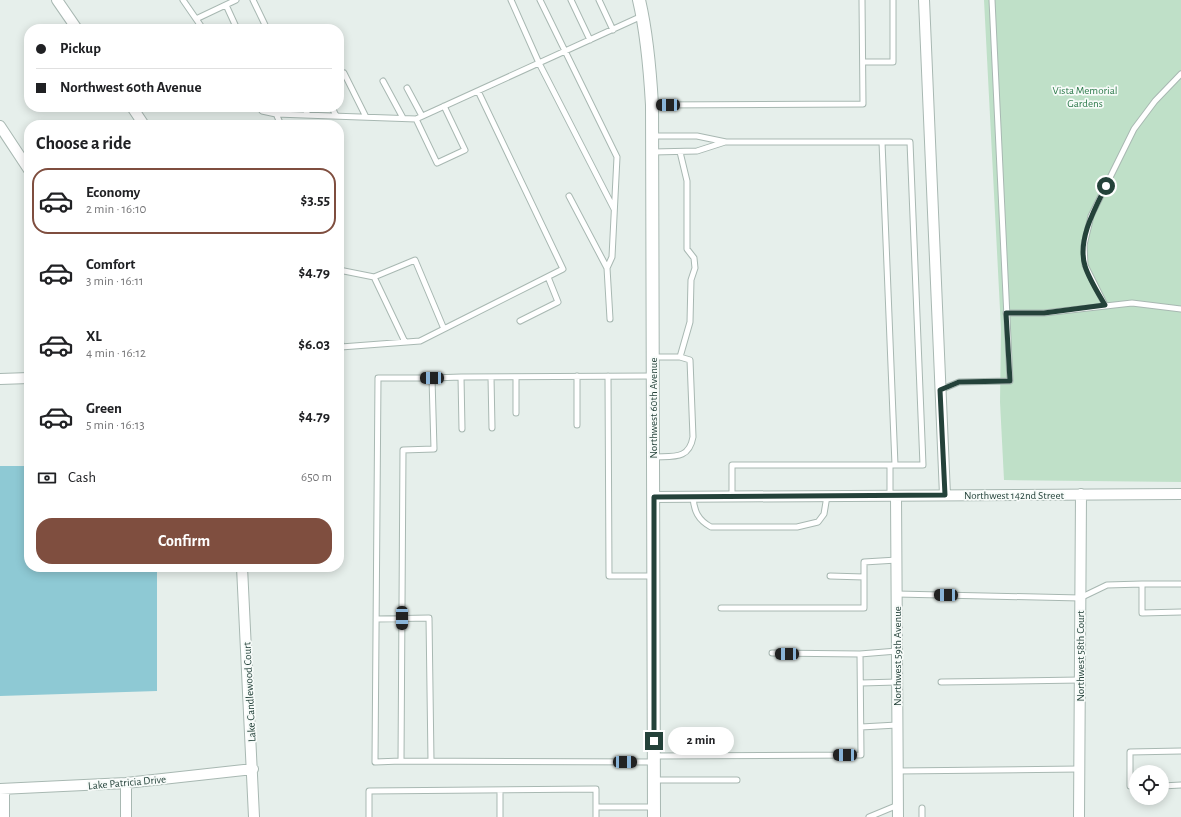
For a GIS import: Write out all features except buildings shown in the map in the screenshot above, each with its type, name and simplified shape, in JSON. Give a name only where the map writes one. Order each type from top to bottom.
[{"type":"street","points":[[57,0],[74,24]]},
{"type":"street","name":"Northwest 60th Avenue","points":[[639,0],[643,16],[652,105],[653,136],[654,812]]},
{"type":"street","points":[[924,0],[945,495]]},
{"type":"street","points":[[0,126],[24,162]]},
{"type":"street","points":[[0,379],[24,378]]},
{"type":"street","name":"Northwest 58th Court","points":[[1079,817],[1080,494]]},
{"type":"street","name":"Northwest 142nd Street","points":[[654,497],[1181,494]]},
{"type":"street","name":"Northwest 59th Avenue","points":[[893,496],[897,560],[898,817]]},
{"type":"street","name":"Lake Candlewood Court","points":[[242,572],[253,769],[254,817]]},
{"type":"street","name":"Lake Patricia Drive","points":[[2,789],[126,783],[253,769]]},
{"type":"street","points":[[126,783],[126,817]]},
{"type":"street","points":[[2,789],[4,817]]},
{"type":"lane","points":[[183,0],[200,24]]},
{"type":"lane","points":[[196,19],[236,0]]},
{"type":"lane","points":[[253,0],[265,24]]},
{"type":"lane","points":[[512,0],[539,62],[614,210]]},
{"type":"lane","points":[[540,0],[617,157],[612,257],[607,268]]},
{"type":"lane","points":[[571,0],[590,40]]},
{"type":"lane","points":[[598,0],[613,30]]},
{"type":"lane","points":[[652,105],[863,104],[862,0]]},
{"type":"lane","points":[[863,62],[893,62],[893,0]]},
{"type":"lane","points":[[940,390],[959,382],[1010,381],[992,0]]},
{"type":"lane","points":[[226,5],[235,24]]},
{"type":"lane","points":[[267,112],[276,114],[416,118],[643,16]]},
{"type":"lane","points":[[344,73],[366,117]]},
{"type":"lane","points":[[1105,305],[1085,265],[1084,245],[1091,216],[1134,129],[1155,101],[1181,74]]},
{"type":"lane","points":[[383,81],[403,118]]},
{"type":"lane","points":[[407,88],[422,116]]},
{"type":"lane","points":[[344,347],[420,341],[563,269],[478,91]]},
{"type":"lane","points":[[416,118],[437,163],[444,160],[465,150],[444,106]]},
{"type":"lane","points":[[334,112],[336,116]]},
{"type":"lane","points":[[276,114],[278,120]]},
{"type":"lane","points":[[653,136],[697,136],[726,142],[910,142],[923,465],[732,465],[732,497]]},
{"type":"lane","points":[[653,152],[697,151],[726,142]]},
{"type":"lane","points":[[882,142],[893,496]]},
{"type":"lane","points":[[680,152],[688,181],[688,249],[694,258],[695,268],[691,280],[690,322],[680,356]]},
{"type":"lane","points":[[569,196],[607,268],[610,319]]},
{"type":"lane","points":[[344,271],[374,277],[415,260],[444,329]]},
{"type":"lane","points":[[374,277],[405,342]]},
{"type":"lane","points":[[520,321],[558,302],[548,277]]},
{"type":"lane","points":[[1006,313],[1044,313],[1132,303],[1181,309]]},
{"type":"lane","points":[[653,357],[680,356],[690,360],[693,437],[691,447],[686,452],[676,455],[654,457]]},
{"type":"lane","points":[[577,376],[577,425]]},
{"type":"lane","points":[[608,376],[609,576],[654,576]]},
{"type":"lane","points":[[653,376],[378,378],[375,762],[861,755],[860,654]]},
{"type":"lane","points":[[461,377],[462,429]]},
{"type":"lane","points":[[491,377],[492,428]]},
{"type":"lane","points":[[516,377],[516,413]]},
{"type":"lane","points":[[401,761],[403,450],[434,449],[432,378]]},
{"type":"lane","points":[[693,497],[694,509],[697,515],[711,527],[797,527],[818,522],[824,514],[827,496]]},
{"type":"lane","points":[[721,608],[864,608],[864,562],[897,560]]},
{"type":"lane","points":[[830,576],[864,577]]},
{"type":"lane","points":[[897,594],[1080,598],[1107,584],[1181,584]]},
{"type":"lane","points":[[1142,584],[1142,612],[1181,612]]},
{"type":"lane","points":[[376,619],[429,618],[431,761]]},
{"type":"lane","points":[[772,654],[860,654],[897,651]]},
{"type":"lane","points":[[941,682],[1080,680]]},
{"type":"lane","points":[[861,683],[897,682]]},
{"type":"lane","points":[[861,727],[897,725]]},
{"type":"lane","points":[[1130,765],[1130,752],[1181,752]]},
{"type":"lane","points":[[898,771],[1080,769]]},
{"type":"lane","points":[[654,780],[737,780]]},
{"type":"lane","points":[[1169,786],[1181,785]]},
{"type":"lane","points":[[369,817],[369,791],[596,789],[596,817]]},
{"type":"lane","points":[[500,790],[500,817]]},
{"type":"lane","points":[[869,817],[898,805]]},
{"type":"lane","points":[[596,807],[654,812]]},
{"type":"lane","points":[[922,808],[922,817]]},
{"type":"green space","name":"Vista Memorial Gardens","points":[[984,0],[1181,0],[1181,482],[1004,480],[1000,402],[1001,329]]},
{"type":"water","points":[[0,466],[24,466],[24,572],[157,572],[157,691],[0,696]]},
{"type":"route","points":[[654,741],[654,497],[945,495],[940,390],[959,382],[1010,381],[1006,313],[1044,313],[1105,305],[1085,265],[1084,245],[1091,216],[1106,186]]}]
